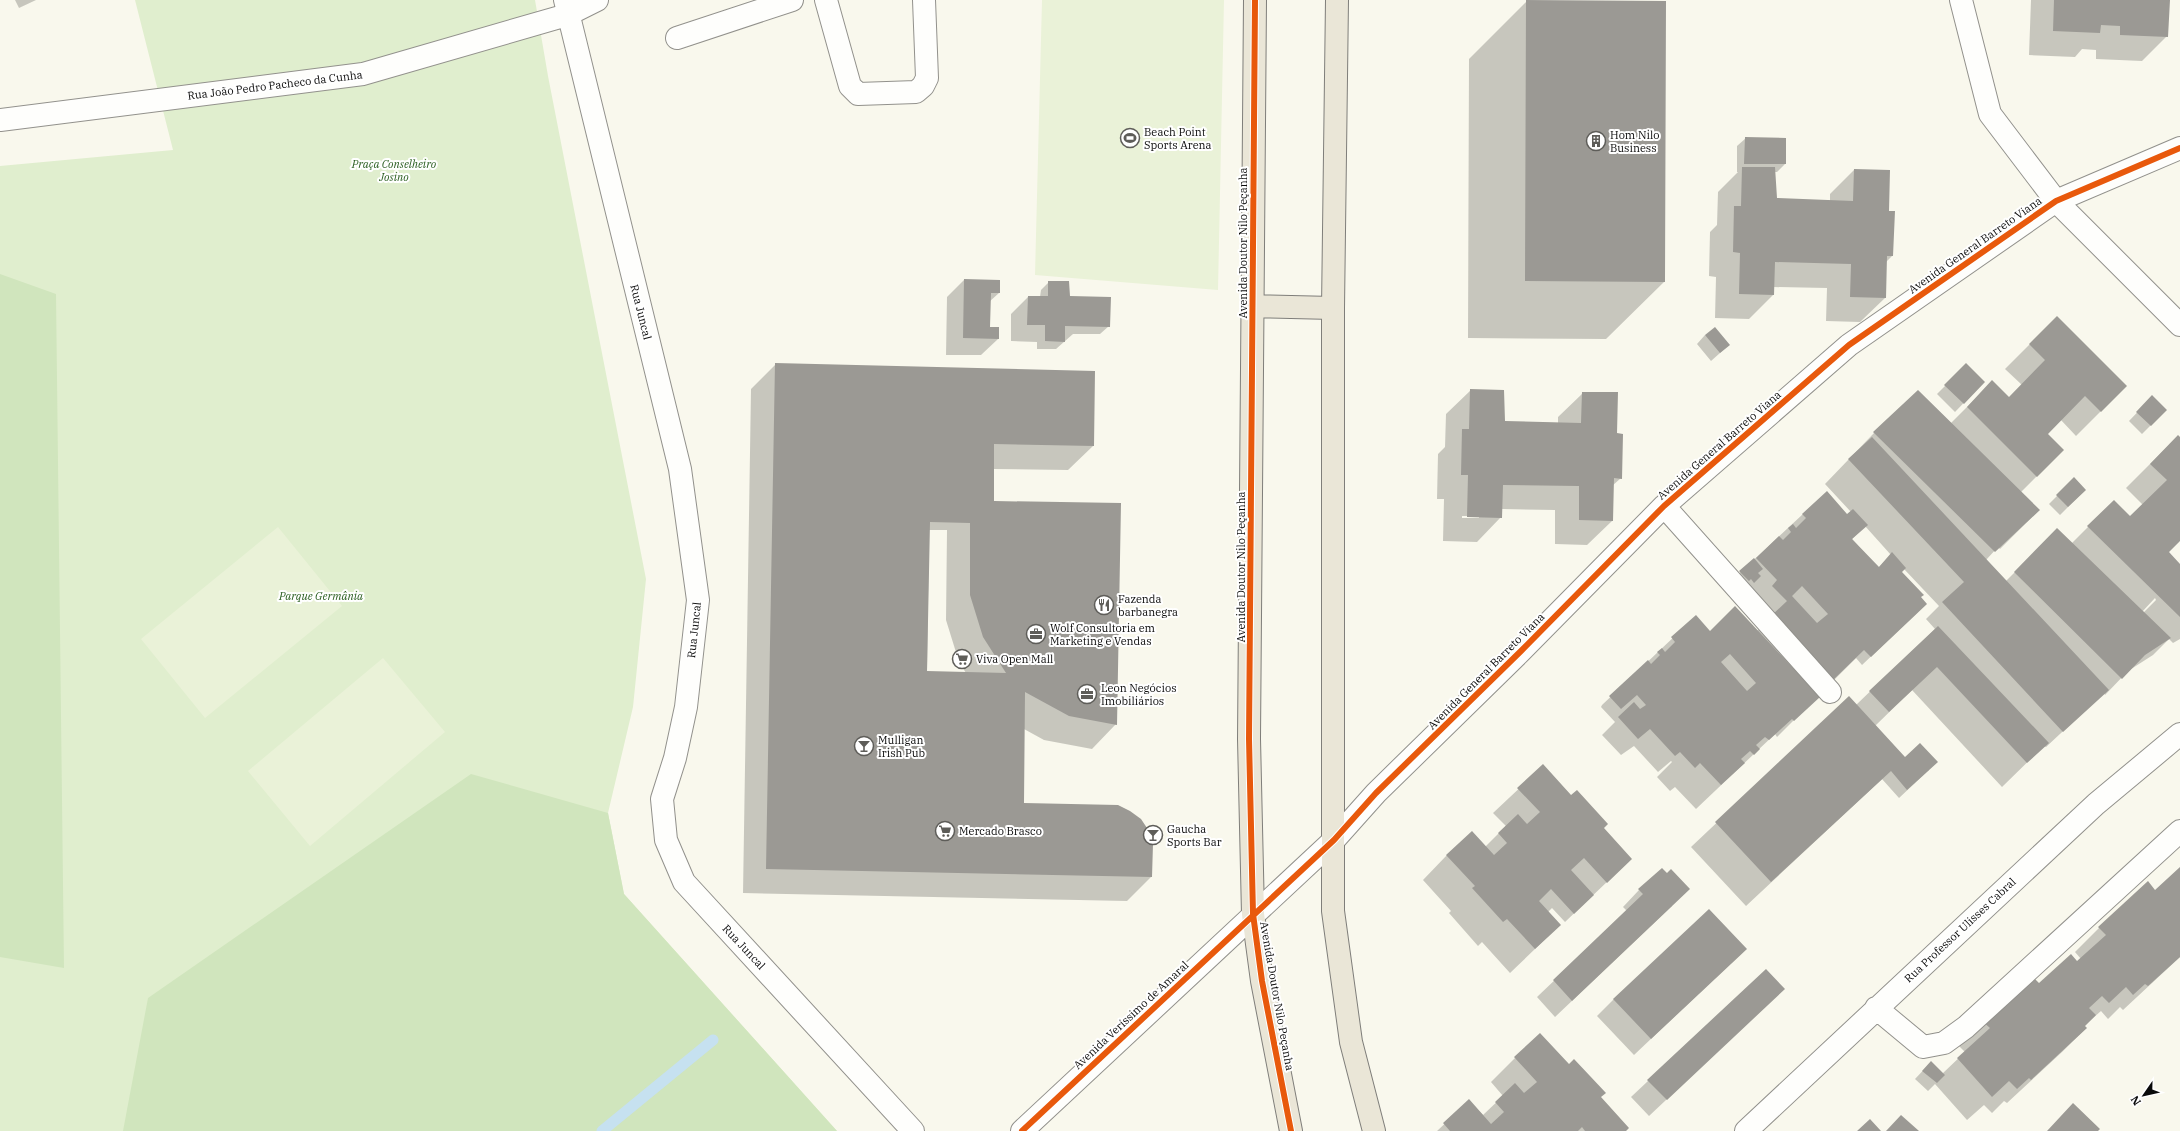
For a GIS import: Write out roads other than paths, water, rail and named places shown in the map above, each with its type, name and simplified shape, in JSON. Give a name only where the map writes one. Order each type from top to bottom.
[{"type":"main road","name":"Avenida Doutor Nilo Peçanha","points":[[1255,0],[1249,739],[1253,914],[1262,981],[1291,1131]]},
{"type":"main road","points":[[1337,0],[1333,308],[1334,911],[1351,1042],[1374,1131]]},
{"type":"main road","points":[[1253,306],[1333,308]]},
{"type":"street","name":"Rua João Pedro Pacheco da Cunha","points":[[0,120],[363,74],[566,8],[597,0]]},
{"type":"street","points":[[677,38],[792,0]]},
{"type":"street","points":[[826,0],[850,86],[858,94],[916,92],[923,86],[927,78],[924,0]]},
{"type":"street","points":[[1961,0],[1990,114],[2056,201],[2180,325]]},
{"type":"street","name":"Rua Juncal","points":[[566,8],[680,469],[698,600],[686,707],[675,758],[662,799],[666,840],[684,882],[913,1131]]},
{"type":"street","name":"Avenida General Barreto Viana","points":[[1253,914],[1334,840],[1376,794],[1521,651],[1664,506],[1849,345],[2056,201],[2180,148]]},
{"type":"street","points":[[1664,506],[1830,692]]},
{"type":"street","name":"Rua Professor Ulisses Cabral","points":[[1746,1131],[2096,804],[2180,734]]},
{"type":"street","points":[[1876,1008],[1923,1047],[1944,1043],[1966,1028],[2180,831]]},
{"type":"street","name":"Avenida Veríssimo de Amaral","points":[[1022,1131],[1253,914]]},
{"type":"waterway","points":[[602,1131],[713,1040]]},
{"type":"place","name":"Beach Point Sports Arena","points":[[1130,138]]},
{"type":"place","name":"Hom Nilo Business","points":[[1596,141]]},
{"type":"place","name":"Fazenda barbanegra","points":[[1104,605]]},
{"type":"place","name":"Wolf Consultoria em Marketing e Vendas","points":[[1036,634]]},
{"type":"place","name":"Viva Open Mall","points":[[962,659]]},
{"type":"place","name":"Leon Negócios Imobiliários","points":[[1087,694]]},
{"type":"place","name":"Mulligan Irish Pub","points":[[864,746]]},
{"type":"place","name":"Mercado Brasco","points":[[945,831]]},
{"type":"place","name":"Gaucha Sports Bar","points":[[1153,835]]},
{"type":"park label","name":"Praça Conselheiro Josino","points":[[394,170]]},
{"type":"park label","name":"Parque Germânia","points":[[321,596]]}]
